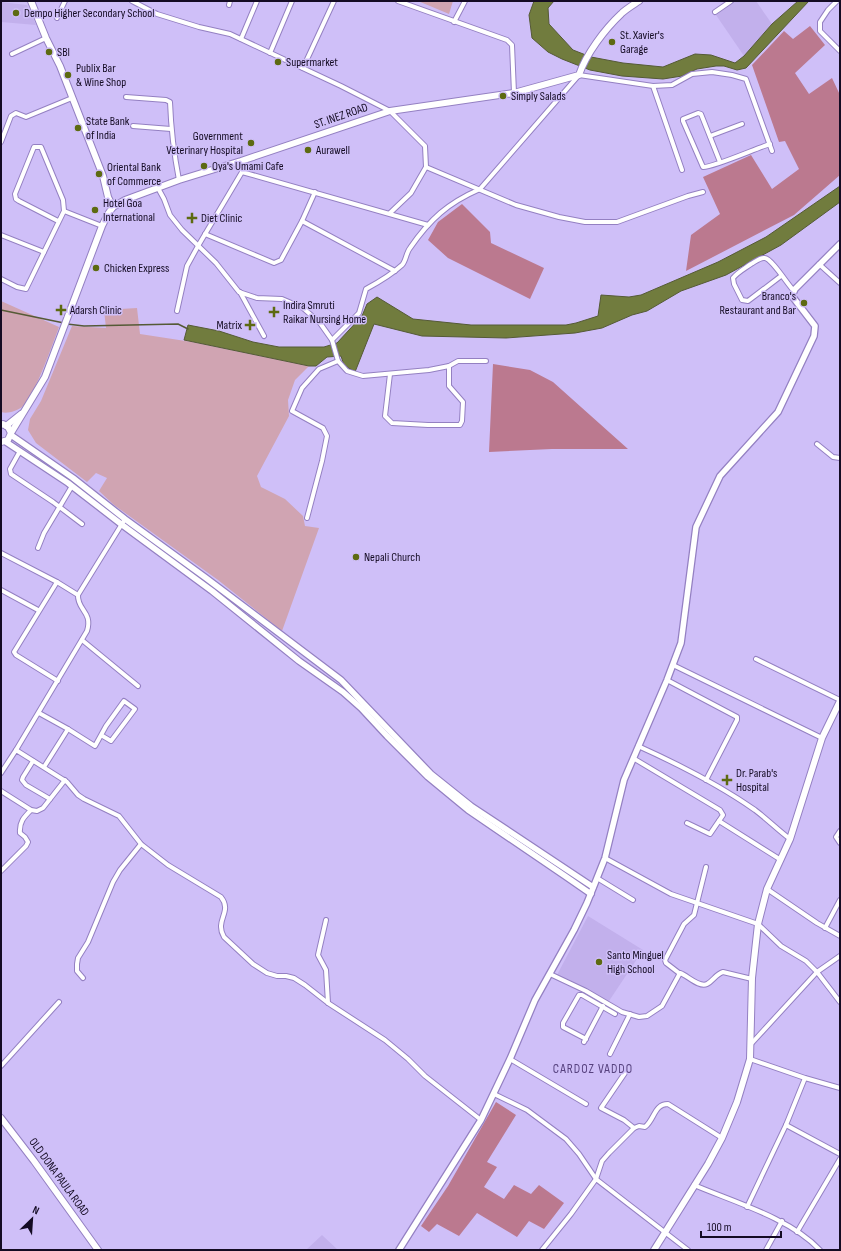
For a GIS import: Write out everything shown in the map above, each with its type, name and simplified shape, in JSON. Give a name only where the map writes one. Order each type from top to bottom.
[{"type":"main road","points":[[4,442],[11,434],[45,377],[102,226],[113,207],[108,197],[103,176],[60,66],[46,38],[31,1]]},
{"type":"main road","points":[[580,72],[589,53],[611,24],[622,12],[638,1]]},
{"type":"main road","name":"ST. INEZ ROAD","points":[[113,207],[125,200],[179,180],[241,161],[390,111],[514,93],[580,72]]},
{"type":"main road","points":[[11,434],[3,425],[26,410]]},
{"type":"main road","points":[[654,1250],[722,1138],[737,1102],[750,1059],[752,979],[758,924],[767,889],[790,840],[822,738],[840,701]]},
{"type":"main road","name":"OLD DONA PAULA ROAD","points":[[1,1118],[98,1250]]},
{"type":"street","points":[[57,18],[65,1]]},
{"type":"street","points":[[132,1],[157,14],[199,27],[230,34],[341,86],[390,111],[425,146],[426,167],[412,193],[390,213]]},
{"type":"street","points":[[241,39],[257,1]]},
{"type":"street","points":[[270,53],[292,1]]},
{"type":"street","points":[[302,68],[334,1]]},
{"type":"street","points":[[398,1],[507,40],[512,45],[514,93]]},
{"type":"street","points":[[454,22],[465,1]]},
{"type":"street","points":[[715,12],[731,1]]},
{"type":"street","points":[[837,1],[828,10],[820,22],[820,31],[840,51]]},
{"type":"street","points":[[12,54],[46,38]]},
{"type":"street","points":[[332,340],[359,313],[366,289],[390,276],[404,263],[409,250],[428,225],[442,210],[463,197],[480,189],[580,72],[653,86],[672,85],[692,74],[712,72],[732,75],[746,80],[772,151]]},
{"type":"street","points":[[653,86],[682,170]]},
{"type":"street","points":[[126,97],[170,102],[174,157],[179,180]]},
{"type":"street","points":[[1,142],[11,116],[16,113],[26,117],[72,98]]},
{"type":"street","points":[[720,162],[702,116],[699,113],[682,120],[702,167],[706,168],[770,144]]},
{"type":"street","points":[[710,136],[742,124]]},
{"type":"street","points":[[133,126],[171,129]]},
{"type":"street","points":[[1,279],[17,287],[26,289],[64,211],[63,200],[41,147],[34,147],[15,197],[19,201],[58,221]]},
{"type":"street","points":[[177,311],[187,266],[242,172],[241,161]]},
{"type":"street","points":[[426,167],[516,205],[559,217],[585,222],[617,222],[702,192]]},
{"type":"street","points":[[242,172],[428,225]]},
{"type":"street","points":[[158,188],[170,215],[182,230],[216,263],[239,292],[264,336]]},
{"type":"street","points":[[205,234],[274,263],[281,260],[302,221],[315,192]]},
{"type":"street","points":[[64,211],[102,226]]},
{"type":"street","points":[[302,221],[395,271]]},
{"type":"street","points":[[1,235],[44,252]]},
{"type":"street","points":[[398,1250],[481,1120],[510,1059],[535,1000],[574,930],[591,894],[604,858],[624,780],[667,680],[681,643],[696,527],[720,476],[778,412],[814,336],[815,326],[792,296],[794,291],[840,244]]},
{"type":"street","points":[[781,276],[748,301],[742,300],[734,284],[733,278],[736,274],[760,258],[766,258],[770,260],[794,291]]},
{"type":"street","points":[[819,264],[840,283]]},
{"type":"street","points":[[239,292],[257,298],[282,299],[303,308],[320,323],[332,340],[338,361],[347,371],[363,376],[429,370],[449,366],[458,361],[486,361]]},
{"type":"street","points":[[307,518],[327,436],[323,428],[292,411],[302,388],[319,369],[338,361]]},
{"type":"street","points":[[390,374],[385,416],[392,423],[460,425],[462,421],[463,402],[449,386],[449,366]]},
{"type":"street","points":[[11,434],[73,478],[123,522],[299,661],[343,692],[361,708],[428,778],[468,810],[591,894]]},
{"type":"street","points":[[4,442],[72,486],[206,578],[341,680],[431,774],[471,806],[593,887]]},
{"type":"street","points":[[817,444],[833,457],[840,458]]},
{"type":"street","points":[[20,451],[10,469],[11,474],[59,506],[82,524]]},
{"type":"street","points":[[38,548],[44,533],[72,486]]},
{"type":"street","points":[[1,773],[82,640],[89,624],[89,618],[78,600],[78,595],[123,522]]},
{"type":"street","points":[[1,553],[57,582],[78,595]]},
{"type":"street","points":[[57,582],[38,610],[14,652],[16,655],[58,681]]},
{"type":"street","points":[[1,590],[38,610]]},
{"type":"street","points":[[82,640],[138,686]]},
{"type":"street","points":[[756,659],[840,701]]},
{"type":"street","points":[[673,665],[822,738]]},
{"type":"street","points":[[667,680],[737,717],[737,720],[706,780]]},
{"type":"street","points":[[39,712],[95,746],[101,735],[116,710],[124,701],[135,709],[111,741],[101,735]]},
{"type":"street","points":[[44,767],[68,729]]},
{"type":"street","points":[[638,746],[671,761],[706,780],[755,810],[790,840]]},
{"type":"street","points":[[16,750],[65,780],[78,795],[84,799],[119,816],[141,844],[168,865],[220,897],[225,902],[226,907],[220,924],[221,932],[224,937],[253,964],[267,973],[294,978],[328,1003],[385,1040],[408,1059],[425,1076],[481,1120]]},
{"type":"street","points":[[633,758],[720,810],[723,815],[710,834],[687,824]]},
{"type":"street","points":[[33,761],[22,780],[26,785],[50,799]]},
{"type":"street","points":[[1,791],[31,810],[37,811],[43,808],[65,780]]},
{"type":"street","points":[[1,871],[26,846],[28,842],[20,833],[19,826],[22,819],[31,810]]},
{"type":"street","points":[[719,821],[781,860]]},
{"type":"street","points":[[840,831],[836,837],[840,843]]},
{"type":"street","points":[[83,978],[77,971],[76,964],[78,958],[88,942],[112,882],[141,844]]},
{"type":"street","points":[[604,858],[671,894],[758,924],[781,946],[806,961],[817,972],[840,1002]]},
{"type":"street","points":[[706,867],[694,915],[684,924],[666,958],[666,963],[679,973],[682,973],[704,985],[719,973],[723,972],[752,979]]},
{"type":"street","points":[[597,878],[633,900]]},
{"type":"street","points":[[767,889],[824,928],[840,936]]},
{"type":"street","points":[[824,928],[840,900]]},
{"type":"street","points":[[326,920],[318,956],[326,970],[328,1003]]},
{"type":"street","points":[[751,1044],[817,972],[840,956]]},
{"type":"street","points":[[550,974],[586,991],[622,1012],[639,1017],[647,1016],[662,1006],[679,973]]},
{"type":"street","points":[[606,1002],[603,1007],[585,1041],[563,1027],[563,1023],[579,995],[582,995],[603,1007],[616,1014]]},
{"type":"street","points":[[1,1066],[59,1002]]},
{"type":"street","points":[[610,1054],[630,1014]]},
{"type":"street","points":[[510,1059],[586,1104]]},
{"type":"street","points":[[750,1059],[805,1078],[840,1088]]},
{"type":"street","points":[[629,1067],[601,1108],[624,1120],[634,1128]]},
{"type":"street","points":[[747,1207],[786,1125],[805,1078]]},
{"type":"street","points":[[494,1094],[527,1110],[566,1140],[579,1154],[596,1179],[664,1233],[688,1250]]},
{"type":"street","points":[[542,1250],[571,1214],[596,1179],[602,1161],[634,1128],[649,1124],[659,1106],[668,1104],[722,1138]]},
{"type":"street","points":[[786,1125],[840,1154]]},
{"type":"street","points":[[797,1232],[840,1159]]},
{"type":"street","points":[[694,1185],[782,1221],[812,1242],[820,1250]]},
{"type":"street","points":[[766,1250],[782,1221]]},
{"type":"shaded area","points":[[418,1],[453,1],[449,14]]},
{"type":"shaded area","points":[[534,1],[554,1],[548,8],[549,24],[573,50],[591,57],[623,63],[663,67],[695,54],[711,55],[735,63],[744,56],[772,24],[798,1],[809,1],[746,68],[737,70],[724,66],[716,66],[697,69],[682,76],[663,79],[622,76],[590,70],[548,52],[532,38],[529,15]]},
{"type":"shaded area","points":[[736,1],[756,1],[772,24],[744,56],[716,15]]},
{"type":"shaded area","name":"Dempo Higher Secondary School","points":[[1,2],[27,5],[36,25],[1,22]]},
{"type":"shaded area","points":[[810,26],[825,45],[795,73],[809,94],[832,78],[840,95],[840,175],[794,215],[686,271],[691,235],[720,214],[703,177],[751,155],[772,189],[799,169],[785,141],[779,142],[752,65],[784,31],[793,39]]},
{"type":"shaded area","points":[[840,186],[840,202],[781,245],[726,275],[681,291],[647,311],[632,315],[602,328],[575,333],[506,338],[422,336],[374,324],[355,372],[344,365],[341,356],[327,357],[316,366],[309,366],[184,340],[188,325],[219,331],[253,342],[279,347],[324,347],[337,343],[362,316],[367,304],[377,297],[413,319],[471,325],[566,325],[576,323],[598,316],[601,295],[629,297],[641,295],[718,262],[766,237]]},
{"type":"shaded area","points":[[462,204],[490,232],[491,243],[544,268],[530,299],[448,258],[428,240],[438,222]]},
{"type":"shaded area","points":[[1,301],[59,327],[43,370],[27,402],[22,407],[6,413],[1,412]]},
{"type":"shaded area","points":[[137,308],[140,334],[192,342],[309,366],[295,380],[288,400],[289,416],[257,476],[261,487],[285,499],[303,516],[305,526],[319,528],[282,631],[218,580],[114,505],[99,491],[107,478],[96,473],[87,482],[36,443],[28,430],[30,419],[41,401],[72,326],[106,328],[104,310]]},
{"type":"shaded area","points":[[493,364],[530,370],[553,382],[628,449],[552,449],[489,452]]},
{"type":"shaded area","name":"Santo Minguel High School","points":[[588,916],[643,950],[607,1004],[557,975]]},
{"type":"shaded area","points":[[496,1102],[516,1115],[487,1162],[497,1167],[484,1187],[504,1199],[514,1185],[531,1194],[539,1185],[564,1203],[544,1229],[529,1221],[517,1237],[477,1213],[459,1236],[437,1224],[429,1232],[421,1226],[448,1186]]},
{"type":"shaded area","points":[[322,1235],[338,1250],[306,1250]]},
{"type":"waterway","points":[[1,310],[64,323]]},
{"type":"waterway","points":[[67,324],[84,326],[178,324],[188,329]]},
{"type":"place","name":"Dempo Higher Secondary School","points":[[16,13]]},
{"type":"place","name":"St. Xavier's Garage","points":[[612,42]]},
{"type":"place","name":"SBI","points":[[49,52]]},
{"type":"place","name":"Supermarket","points":[[278,62]]},
{"type":"place","name":"Publix Bar & Wine Shop","points":[[68,75]]},
{"type":"place","name":"Simply Salads","points":[[503,96]]},
{"type":"place","name":"State Bank of India","points":[[78,128]]},
{"type":"place","name":"Government Veterinary Hospital","points":[[251,143]]},
{"type":"place","name":"Aurawell","points":[[308,150]]},
{"type":"place","name":"Oya's Umami Cafe","points":[[204,166]]},
{"type":"place","name":"Oriental Bank of Commerce","points":[[99,174]]},
{"type":"place","name":"Hotel Goa International","points":[[95,210]]},
{"type":"place","name":"Diet Clinic","points":[[192,218]]},
{"type":"place","name":"Chicken Express","points":[[96,268]]},
{"type":"place","name":"Branco's Restaurant and Bar","points":[[804,303]]},
{"type":"place","name":"Adarsh Clinic","points":[[61,310]]},
{"type":"place","name":"Indira Smruti Raikar Nursing Home","points":[[274,312]]},
{"type":"place","name":"Matrix","points":[[250,325]]},
{"type":"place","name":"Nepali Church","points":[[356,557]]},
{"type":"place","name":"Dr. Parab's Hospital","points":[[727,780]]},
{"type":"place","name":"Santo Minguel High School","points":[[599,962]]},
{"type":"district","name":"CARDOZ VADDO","points":[[593,1069]]}]
